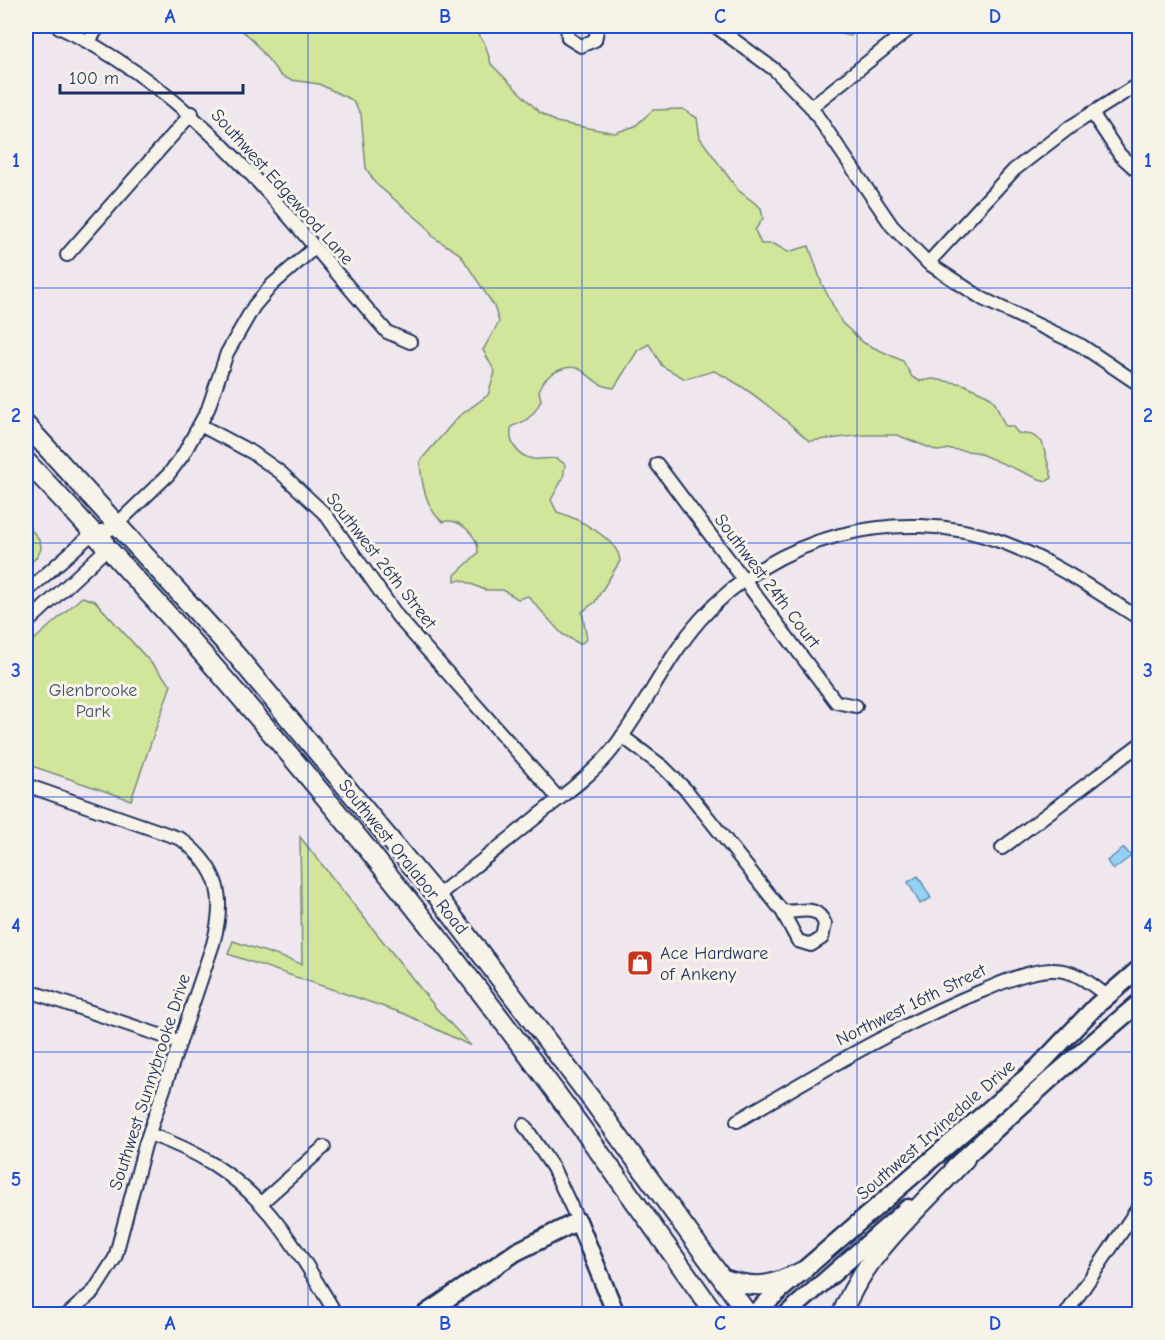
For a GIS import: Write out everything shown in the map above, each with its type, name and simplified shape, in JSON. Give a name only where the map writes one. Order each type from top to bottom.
[{"type":"main road","name":"Southwest Oralabor Road","points":[[26,425],[107,533],[445,946],[570,1112],[715,1314]]},
{"type":"main road","name":"Southwest Oralabor Road","points":[[26,461],[107,533],[237,656],[437,896],[748,1314]]},
{"type":"main road","name":"Southwest Irvinedale Drive","points":[[753,1314],[1037,1068],[1107,996],[1140,968]]},
{"type":"main road","name":"Southwest Irvinedale Drive","points":[[787,1314],[1140,1002]]},
{"type":"main road","points":[[842,1314],[859,1276],[964,1159]]},
{"type":"main road","points":[[425,1314],[516,1252],[579,1221],[616,1314]]},
{"type":"main road","points":[[724,1279],[757,1287],[775,1284],[803,1271]]},
{"type":"street","name":"Southwest Edgewood Lane","points":[[57,26],[89,41],[154,83],[192,113],[248,170],[387,332],[410,342]]},
{"type":"street","points":[[89,41],[99,26]]},
{"type":"street","points":[[567,26],[568,38],[581,46],[595,40],[598,26]]},
{"type":"street","points":[[715,26],[775,70],[812,107],[892,226],[928,263],[983,299],[1050,328],[1082,346],[1140,385]]},
{"type":"street","points":[[812,107],[913,26]]},
{"type":"street","points":[[928,263],[1014,170],[1041,147],[1140,83]]},
{"type":"street","points":[[67,255],[192,113]]},
{"type":"street","points":[[1092,113],[1120,155],[1140,173]]},
{"type":"street","points":[[26,624],[107,533],[168,475],[183,455],[200,425],[238,329],[272,285],[314,248]]},
{"type":"street","name":"Southwest 26th Street","points":[[200,425],[253,453],[280,472],[326,515],[398,617],[559,799]]},
{"type":"street","name":"Southwest 24th Court","points":[[657,464],[836,702],[856,706]]},
{"type":"street","points":[[437,896],[588,776],[622,736],[683,640],[701,619],[743,580],[773,561],[827,538],[888,527],[945,529],[990,538],[1029,553],[1140,619]]},
{"type":"street","points":[[26,592],[107,533]]},
{"type":"street","points":[[622,736],[663,767],[687,791],[782,910]]},
{"type":"street","points":[[1002,848],[1140,744]]},
{"type":"street","name":"Southwest Sunnybrooke Drive","points":[[26,785],[181,839],[202,858],[215,880],[220,903],[219,921],[149,1134],[115,1258],[94,1291],[68,1314]]},
{"type":"street","name":"Northwest 16th Street","points":[[737,1121],[874,1042],[934,1011],[1035,971],[1065,971],[1086,979],[1107,996]]},
{"type":"street","points":[[38,994],[180,1042]]},
{"type":"street","points":[[524,1125],[553,1167],[579,1221]]},
{"type":"street","points":[[149,1134],[210,1160],[230,1174],[261,1203],[336,1314]]},
{"type":"street","points":[[261,1203],[324,1147]]},
{"type":"street","points":[[1065,1314],[1140,1206]]},
{"type":"green space","points":[[236,26],[472,26],[485,44],[491,64],[539,112],[556,122],[615,133],[635,126],[653,110],[683,109],[697,118],[700,138],[738,190],[761,208],[763,218],[755,230],[761,244],[774,244],[788,252],[809,246],[822,284],[842,323],[864,343],[903,361],[912,377],[920,381],[933,379],[963,384],[987,395],[994,401],[1005,426],[1012,426],[1018,433],[1032,435],[1042,442],[1052,478],[1047,481],[1039,479],[976,452],[950,449],[938,451],[897,435],[865,435],[809,441],[764,402],[726,377],[714,371],[685,379],[662,366],[649,344],[638,350],[614,388],[604,386],[574,367],[554,373],[541,387],[539,391],[541,400],[530,417],[512,426],[512,442],[522,455],[533,459],[557,459],[565,464],[563,478],[551,500],[557,512],[595,530],[618,553],[620,561],[595,602],[582,612],[587,639],[580,644],[562,634],[528,596],[518,599],[503,590],[485,590],[462,580],[455,581],[455,575],[478,553],[475,540],[467,529],[455,522],[443,522],[432,510],[423,486],[420,461],[458,417],[488,395],[495,372],[483,350],[499,322],[494,306],[460,254],[433,237],[426,226],[375,183],[366,168],[361,114],[352,100],[319,84],[291,80],[281,76],[251,38]]},
{"type":"green space","points":[[831,26],[855,26],[855,32],[851,36],[841,34]]},
{"type":"green space","points":[[26,524],[41,546],[38,556],[26,568]]},
{"type":"green space","name":"Glenbrooke Park","points":[[82,597],[95,601],[171,685],[131,800],[26,764],[26,647]]},
{"type":"green space","points":[[300,837],[436,1008],[471,1046],[405,1014],[228,954],[233,941],[302,964]]},
{"type":"water","points":[[1124,848],[1131,856],[1113,870],[1107,861]]},
{"type":"water","points":[[918,876],[931,898],[920,904],[908,882]]},
{"type":"place","name":"Ace Hardware of Ankeny","points":[[640,963]]}]
